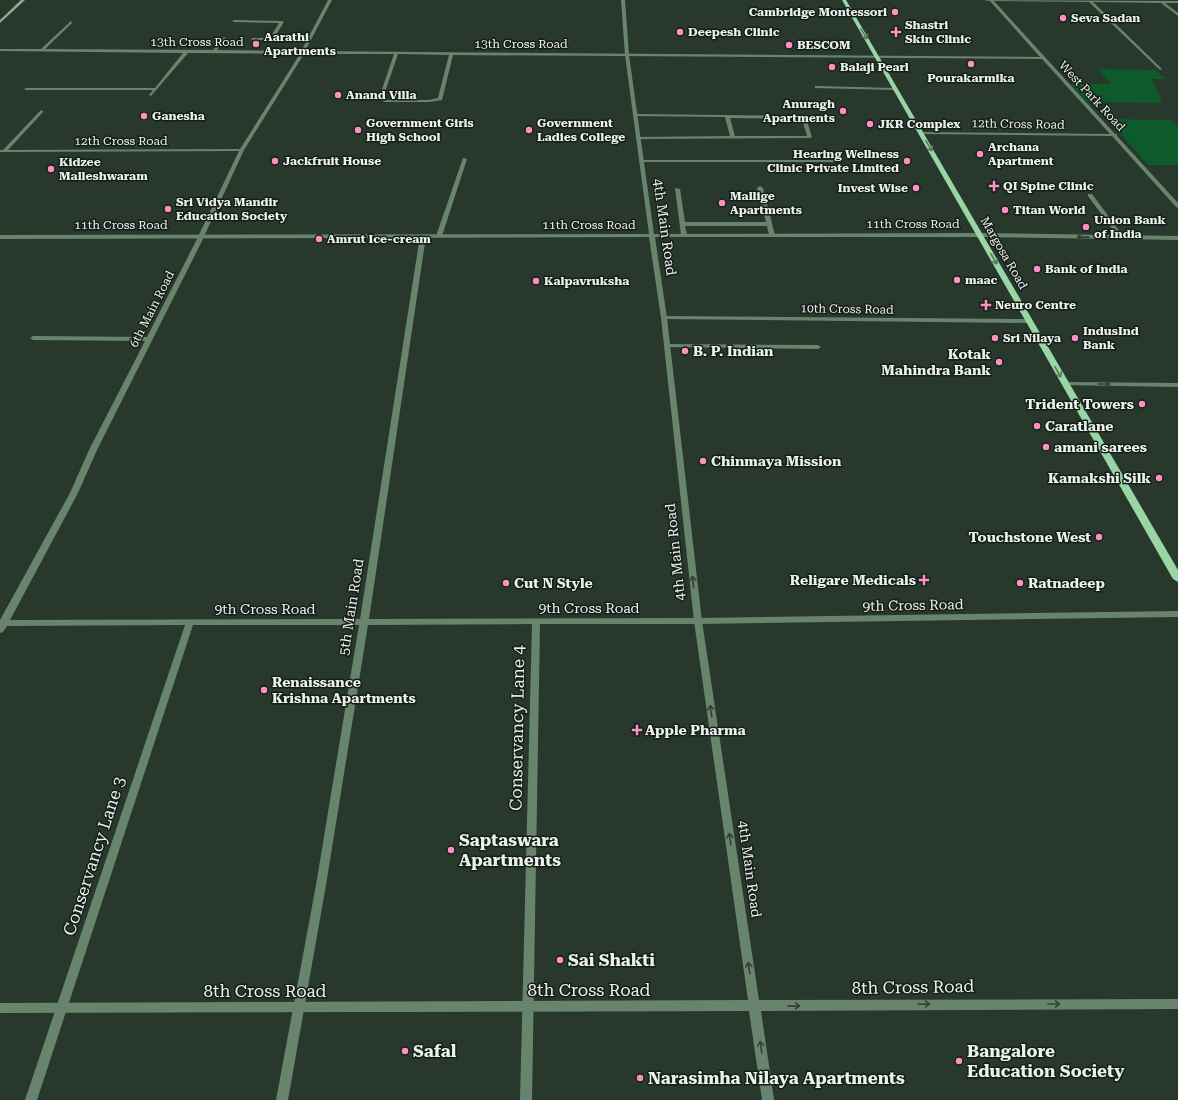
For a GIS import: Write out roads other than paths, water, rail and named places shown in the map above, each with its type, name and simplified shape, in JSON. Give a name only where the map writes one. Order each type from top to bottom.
[{"type":"main road","points":[[0,22],[23,0]]},
{"type":"main road","name":"Margosa Road","points":[[844,0],[1178,579]]},
{"type":"street","name":"6th Main Road","points":[[1,626],[74,493],[93,450],[201,236],[242,150],[302,52],[330,0]]},
{"type":"street","name":"4th Main Road","points":[[624,0],[628,55],[635,115],[651,236],[664,318],[698,621],[768,1100]]},
{"type":"street","points":[[985,0],[1178,2]]},
{"type":"street","name":"West Park Road","points":[[991,0],[1042,58],[1115,135],[1178,206]]},
{"type":"street","points":[[1090,1],[1160,69]]},
{"type":"street","points":[[1161,1],[1178,15]]},
{"type":"street","points":[[234,21],[282,22],[271,39]]},
{"type":"street","points":[[41,51],[71,22]]},
{"type":"street","points":[[214,52],[224,38]]},
{"type":"street","points":[[253,38],[309,39]]},
{"type":"street","name":"13th Cross Road","points":[[0,50],[1042,58]]},
{"type":"street","points":[[151,95],[186,52]]},
{"type":"street","points":[[396,53],[381,98],[388,101],[429,101],[440,99],[451,54]]},
{"type":"street","points":[[817,88],[895,89]]},
{"type":"street","points":[[26,89],[156,89]]},
{"type":"street","points":[[2,151],[41,111]]},
{"type":"street","points":[[635,115],[802,117],[810,136],[638,138]]},
{"type":"street","points":[[727,116],[733,138]]},
{"type":"street","name":"12th Cross Road","points":[[921,133],[1115,135]]},
{"type":"street","name":"12th Cross Road","points":[[2,151],[242,150]]},
{"type":"street","points":[[439,236],[465,159]]},
{"type":"street","points":[[641,161],[835,161]]},
{"type":"street","points":[[760,188],[772,236]]},
{"type":"street","points":[[677,189],[684,236]]},
{"type":"street","points":[[1090,195],[1121,237]]},
{"type":"street","points":[[682,224],[769,224]]},
{"type":"street","name":"11th Cross Road","points":[[0,237],[980,235],[1178,238]]},
{"type":"street","name":"5th Main Road","points":[[282,1100],[300,1008],[365,621],[423,236]]},
{"type":"street","name":"10th Cross Road","points":[[664,318],[1029,321]]},
{"type":"street","points":[[33,338],[149,339]]},
{"type":"street","points":[[667,346],[818,347]]},
{"type":"street","points":[[1065,384],[1178,385]]},
{"type":"street","name":"9th Cross Road","points":[[1,626],[190,622],[698,621],[1178,614]]},
{"type":"street","name":"Conservancy Lane 4","points":[[526,1100],[536,621]]},
{"type":"street","name":"Conservancy Lane 3","points":[[31,1100],[190,622]]},
{"type":"street","name":"8th Cross Road","points":[[0,1008],[755,1006],[981,1003],[1178,1004]]},
{"type":"place","name":"Cambridge Montessori","points":[[895,12]]},
{"type":"place","name":"Seva Sadan","points":[[1063,18]]},
{"type":"place","name":"Deepesh Clinic","points":[[680,32]]},
{"type":"place","name":"Shastri Skin Clinic","points":[[896,32]]},
{"type":"place","name":"Aarathi Apartments","points":[[256,44]]},
{"type":"place","name":"BESCOM","points":[[789,45]]},
{"type":"place","name":"Pourakarmika","points":[[971,64]]},
{"type":"place","name":"Balaji Pearl","points":[[832,67]]},
{"type":"place","name":"Anand Villa","points":[[338,95]]},
{"type":"place","name":"Anuragh Apartments","points":[[843,111]]},
{"type":"place","name":"Ganesha","points":[[144,116]]},
{"type":"place","name":"JKR Complex","points":[[870,124]]},
{"type":"place","name":"Government Girls High School","points":[[358,130]]},
{"type":"place","name":"Government Ladies College","points":[[529,130]]},
{"type":"place","name":"Archana Apartment","points":[[980,154]]},
{"type":"place","name":"Jackfruit House","points":[[275,161]]},
{"type":"place","name":"Hearing Wellness Clinic Private Limited","points":[[907,161]]},
{"type":"place","name":"Kidzee Malleshwaram","points":[[51,169]]},
{"type":"place","name":"QI Spine Clinic","points":[[994,186]]},
{"type":"place","name":"Invest Wise","points":[[916,188]]},
{"type":"place","name":"Mallige Apartments","points":[[722,203]]},
{"type":"place","name":"Sri Vidya Mandir Education Society","points":[[168,209]]},
{"type":"place","name":"Titan World","points":[[1005,210]]},
{"type":"place","name":"Union Bank of India","points":[[1086,227]]},
{"type":"place","name":"Amrut Ice-cream","points":[[319,239]]},
{"type":"place","name":"Bank of India","points":[[1037,269]]},
{"type":"place","name":"maac","points":[[957,280]]},
{"type":"place","name":"Kalpavruksha","points":[[536,281]]},
{"type":"place","name":"Neuro Centre","points":[[986,305]]},
{"type":"place","name":"Sri Nilaya","points":[[995,338]]},
{"type":"place","name":"IndusInd Bank","points":[[1075,338]]},
{"type":"place","name":"B. P. Indian","points":[[685,351]]},
{"type":"place","name":"Kotak Mahindra Bank","points":[[999,362]]},
{"type":"place","name":"Trident Towers","points":[[1142,404]]},
{"type":"place","name":"Caratlane","points":[[1037,426]]},
{"type":"place","name":"amani sarees","points":[[1046,447]]},
{"type":"place","name":"Chinmaya Mission","points":[[703,461]]},
{"type":"place","name":"Kamakshi Silk","points":[[1159,478]]},
{"type":"place","name":"Touchstone West","points":[[1099,537]]},
{"type":"place","name":"Religare Medicals","points":[[924,580]]},
{"type":"place","name":"Cut N Style","points":[[506,583]]},
{"type":"place","name":"Ratnadeep","points":[[1020,583]]},
{"type":"place","name":"Renaissance Krishna Apartments","points":[[264,690]]},
{"type":"place","name":"Apple Pharma","points":[[637,730]]},
{"type":"place","name":"Saptaswara Apartments","points":[[451,850]]},
{"type":"place","name":"Sai Shakti","points":[[560,960]]},
{"type":"place","name":"Safal","points":[[405,1051]]},
{"type":"place","name":"Bangalore Education Society","points":[[959,1061]]},
{"type":"place","name":"Narasimha Nilaya Apartments","points":[[640,1078]]}]
